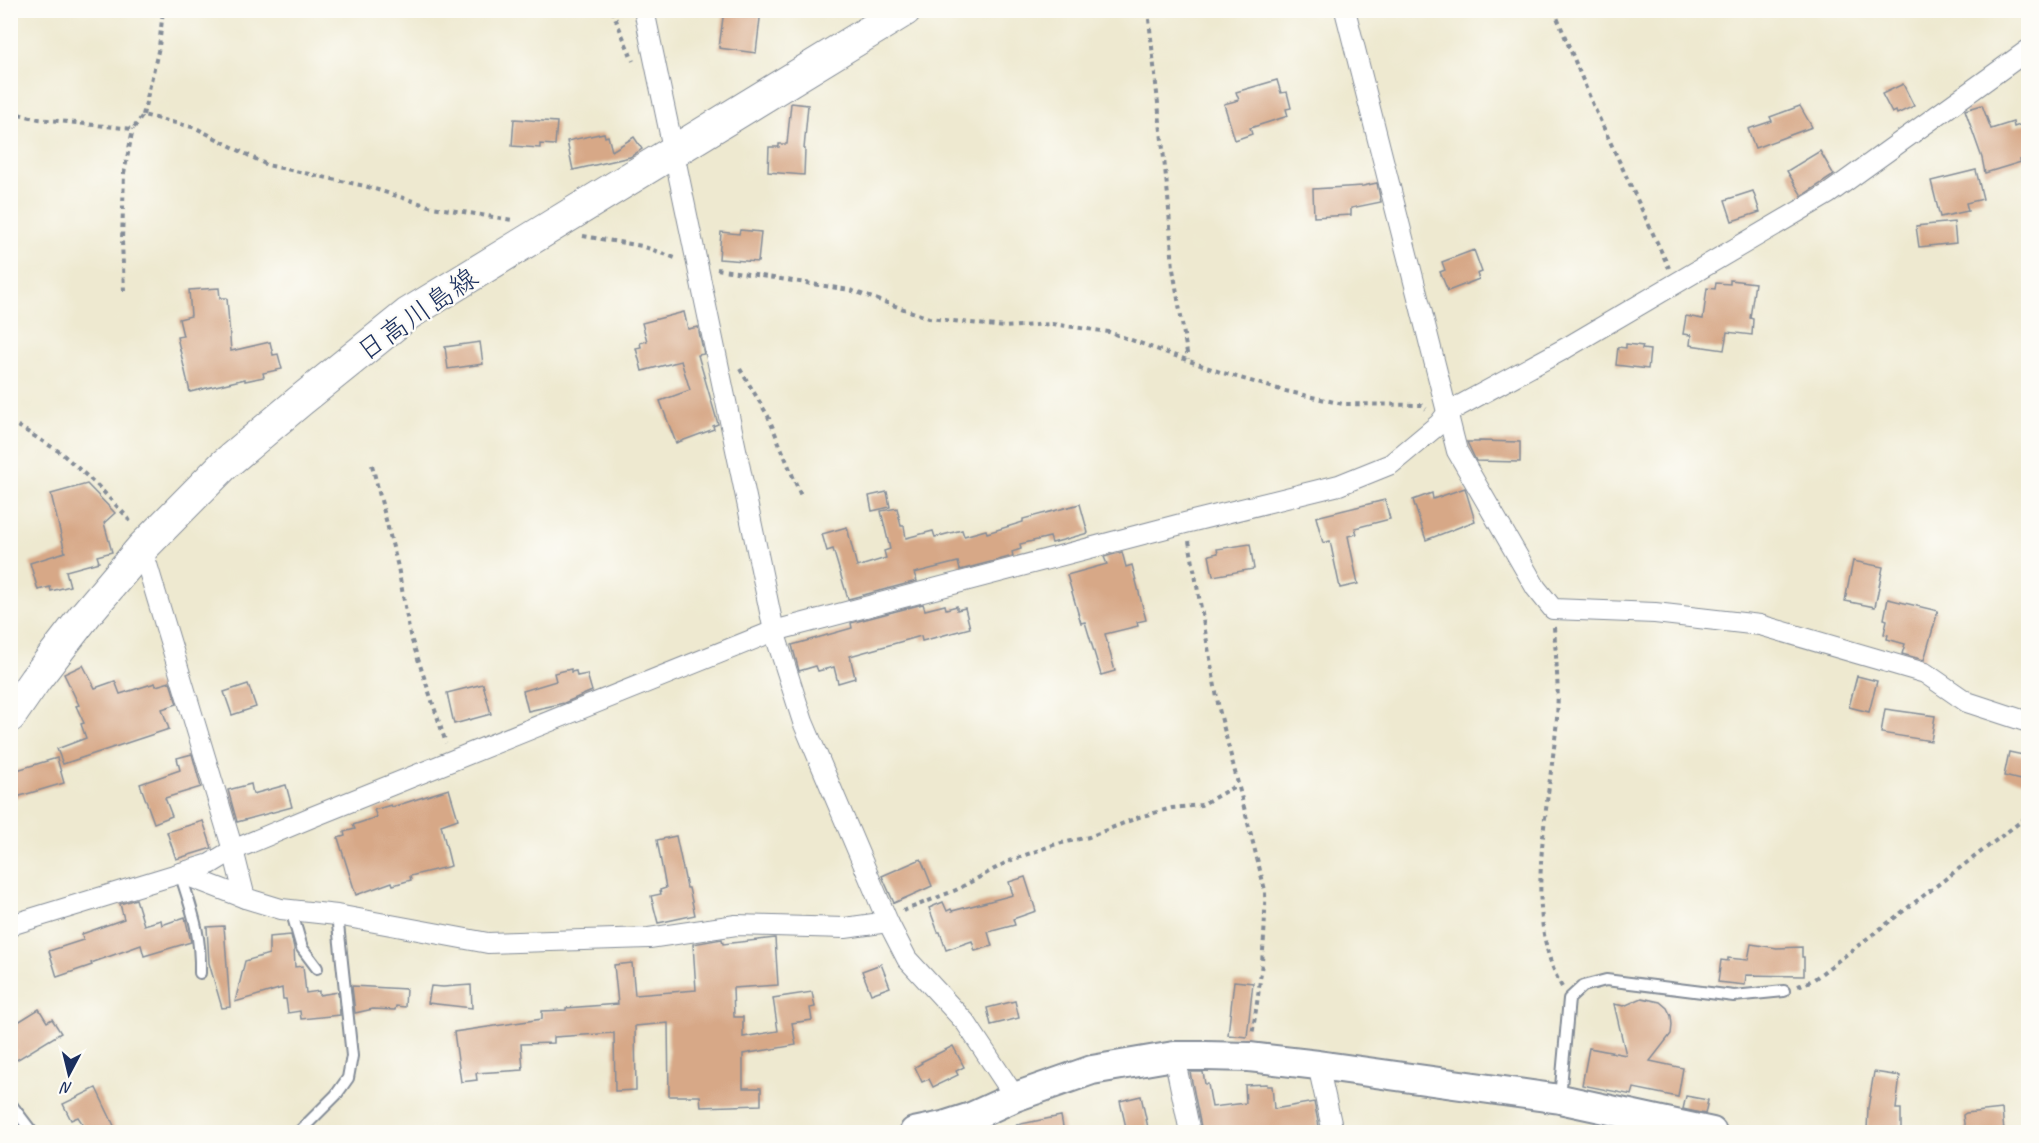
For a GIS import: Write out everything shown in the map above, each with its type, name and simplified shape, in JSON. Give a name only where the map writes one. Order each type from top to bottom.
[{"type":"main road","name":"日高川島線","points":[[10,716],[86,614],[142,548],[225,465],[408,314],[905,10]]},
{"type":"street","points":[[644,10],[774,631],[803,722],[888,922],[908,959],[966,1023],[1015,1096]]},
{"type":"street","points":[[1345,10],[1443,418],[1462,460],[1536,588],[1553,609],[1655,613],[1760,625],[1925,673],[1967,702],[2028,722]]},
{"type":"street","points":[[12,924],[210,864],[233,850],[774,631],[1339,485],[1390,464],[1443,418],[1828,194],[2028,50]]},
{"type":"street","points":[[142,548],[233,850],[245,898]]},
{"type":"street","points":[[180,873],[245,898],[291,910],[337,915],[488,944],[649,938],[736,926],[845,928],[888,922]]},
{"type":"street","points":[[1174,1056],[1190,1132]]},
{"type":"street","points":[[914,1132],[971,1117],[1015,1096],[1092,1070],[1174,1056],[1249,1057],[1560,1099],[1712,1132]]},
{"type":"street","points":[[1318,1065],[1333,1132]]},
{"type":"lane","points":[[180,873],[198,930],[200,973]]},
{"type":"lane","points":[[291,910],[302,948],[316,968]]},
{"type":"lane","points":[[299,1132],[336,1095],[348,1078],[352,1056],[337,915]]},
{"type":"lane","points":[[1560,1099],[1569,999],[1583,986],[1606,980],[1734,996],[1784,992]]},
{"type":"lane","points":[[10,1102],[32,1132]]},
{"type":"path","points":[[124,291],[122,241],[124,173],[133,129],[143,115],[159,47],[163,10]]},
{"type":"path","points":[[947,10],[960,15],[1038,10]]},
{"type":"path","points":[[1148,10],[1168,196],[1173,269],[1188,359]]},
{"type":"path","points":[[1554,10],[1593,105],[1676,282]]},
{"type":"path","points":[[10,112],[39,119],[133,129]]},
{"type":"path","points":[[143,115],[196,128],[267,165],[365,186],[432,207],[549,226],[585,236],[642,246],[699,266],[850,290],[928,318],[1004,327],[1052,324],[1109,332],[1220,372],[1281,390],[1343,404],[1422,405],[1443,418]]},
{"type":"path","points":[[714,339],[731,356],[768,416],[801,495]]},
{"type":"path","points":[[10,421],[60,452],[98,486],[128,518],[142,548]]},
{"type":"path","points":[[372,465],[398,567],[410,635],[452,760]]},
{"type":"path","points":[[1185,523],[1219,709],[1264,890],[1265,919],[1259,991],[1249,1057]]},
{"type":"path","points":[[1553,609],[1558,693],[1540,891],[1543,927],[1554,973],[1569,999]]},
{"type":"path","points":[[888,922],[901,912],[956,890],[1009,861],[1053,845],[1097,834],[1139,817],[1172,808],[1201,805],[1237,785]]},
{"type":"path","points":[[1784,992],[1813,980],[2028,816]]},
{"type":"building","points":[[724,10],[761,10],[756,53],[719,48]]},
{"type":"building","points":[[1277,80],[1281,93],[1287,92],[1291,108],[1286,109],[1288,116],[1250,128],[1252,134],[1235,140],[1224,104],[1239,100],[1236,92]]},
{"type":"building","points":[[1903,84],[1914,106],[1897,114],[1896,111],[1892,113],[1882,94]]},
{"type":"building","points":[[791,103],[808,105],[804,175],[768,172],[769,147],[787,144]]},
{"type":"building","points":[[1982,105],[1991,129],[2013,122],[2014,127],[2028,122],[2028,157],[2020,160],[2021,162],[1985,173],[1965,110]]},
{"type":"building","points":[[1800,106],[1812,127],[1755,148],[1748,129],[1772,121],[1770,117]]},
{"type":"building","points":[[514,119],[557,122],[555,145],[540,144],[540,148],[512,146]]},
{"type":"building","points":[[604,133],[605,137],[608,136],[612,151],[634,137],[642,149],[630,157],[573,170],[567,141]]},
{"type":"building","points":[[1820,151],[1834,175],[1802,196],[1787,171]]},
{"type":"building","points":[[1976,170],[1983,199],[1966,203],[1968,211],[1940,217],[1931,181]]},
{"type":"building","points":[[1377,183],[1381,202],[1351,208],[1351,215],[1314,217],[1313,189]]},
{"type":"building","points":[[1753,191],[1760,212],[1732,221],[1725,200]]},
{"type":"building","points":[[1954,222],[1956,243],[1919,247],[1916,226]]},
{"type":"building","points":[[740,230],[761,232],[758,262],[719,259],[721,232],[739,234]]},
{"type":"building","points":[[1474,250],[1482,272],[1477,274],[1479,279],[1448,291],[1440,272],[1445,270],[1442,262]]},
{"type":"building","points":[[1730,280],[1755,283],[1750,318],[1753,319],[1752,335],[1727,332],[1724,350],[1690,345],[1691,335],[1683,334],[1686,316],[1703,319],[1707,288],[1715,289],[1716,283],[1730,284]]},
{"type":"building","points":[[219,288],[220,298],[227,298],[231,351],[270,342],[273,355],[278,354],[282,369],[263,373],[264,377],[245,381],[245,379],[190,392],[177,337],[183,336],[179,319],[191,316],[189,290]]},
{"type":"building","points":[[684,312],[688,329],[698,327],[704,354],[698,355],[718,424],[713,426],[714,429],[676,443],[660,401],[690,390],[681,361],[642,371],[636,348],[641,347],[640,343],[647,341],[642,323]]},
{"type":"building","points":[[480,342],[483,364],[448,369],[445,347]]},
{"type":"building","points":[[1626,344],[1643,346],[1642,349],[1650,350],[1648,369],[1616,365],[1618,347],[1626,348]]},
{"type":"building","points":[[1467,442],[1520,442],[1520,462],[1476,461]]},
{"type":"building","points":[[87,484],[115,513],[104,523],[112,552],[97,556],[99,562],[66,571],[70,586],[51,591],[50,587],[38,590],[30,563],[65,552],[51,494]]},
{"type":"building","points":[[1465,488],[1475,521],[1426,540],[1413,500],[1432,493],[1433,499]]},
{"type":"building","points":[[887,492],[890,507],[872,511],[869,496]]},
{"type":"building","points":[[1385,500],[1390,519],[1355,528],[1357,534],[1348,536],[1358,584],[1340,588],[1330,541],[1323,543],[1316,517]]},
{"type":"building","points":[[1080,504],[1088,533],[1052,543],[1050,537],[1020,544],[1021,549],[1012,552],[1013,556],[960,570],[958,562],[914,573],[917,581],[848,599],[833,549],[827,551],[822,534],[847,527],[857,567],[886,558],[884,551],[890,549],[881,511],[897,508],[906,538],[933,531],[935,537],[962,530],[964,536],[986,530],[987,533],[1023,522],[1023,519]]},
{"type":"building","points":[[1250,544],[1254,569],[1213,576],[1209,555],[1218,553],[1217,549]]},
{"type":"building","points":[[1122,552],[1126,567],[1132,565],[1146,620],[1137,622],[1138,626],[1105,634],[1115,671],[1101,675],[1085,622],[1081,623],[1067,575],[1107,564],[1104,557]]},
{"type":"building","points":[[1853,561],[1883,567],[1875,607],[1845,601]]},
{"type":"building","points":[[1888,599],[1938,611],[1924,660],[1902,654],[1905,644],[1887,639],[1888,635],[1884,634]]},
{"type":"building","points":[[923,604],[925,610],[945,605],[946,609],[957,606],[957,610],[965,608],[970,628],[922,641],[921,636],[850,656],[855,678],[838,683],[834,667],[818,671],[816,666],[799,671],[792,645],[852,628],[851,623]]},
{"type":"building","points":[[83,665],[95,688],[115,681],[120,694],[155,683],[156,686],[170,682],[177,704],[162,709],[169,729],[63,764],[57,749],[86,738],[81,724],[84,723],[76,706],[79,705],[64,674]]},
{"type":"building","points":[[571,669],[571,672],[576,671],[577,676],[587,674],[592,691],[564,703],[528,711],[523,691],[556,681],[554,673]]},
{"type":"building","points":[[1857,676],[1877,681],[1869,712],[1849,707]]},
{"type":"building","points":[[248,684],[256,707],[232,715],[224,692]]},
{"type":"building","points":[[483,684],[491,714],[454,724],[447,693]]},
{"type":"building","points":[[1885,709],[1935,716],[1931,741],[1881,733]]},
{"type":"building","points":[[2009,752],[2028,756],[2028,782],[2004,776]]},
{"type":"building","points":[[192,754],[201,787],[165,798],[172,816],[154,823],[140,784],[180,770],[177,758]]},
{"type":"building","points":[[57,758],[64,783],[10,799],[10,772]]},
{"type":"building","points":[[251,784],[253,794],[286,785],[292,807],[237,822],[228,790]]},
{"type":"building","points":[[449,789],[458,819],[441,825],[451,866],[410,876],[411,880],[393,885],[392,882],[356,895],[338,838],[345,836],[344,832],[355,829],[353,825],[377,817],[374,810],[391,805],[392,807]]},
{"type":"building","points":[[203,821],[212,848],[176,859],[167,832]]},
{"type":"building","points":[[676,836],[695,915],[658,923],[651,896],[661,894],[660,890],[666,888],[657,840]]},
{"type":"building","points":[[921,859],[932,886],[894,903],[882,876]]},
{"type":"building","points":[[1025,877],[1036,911],[1013,919],[1015,925],[988,932],[992,946],[975,951],[972,941],[946,950],[929,908],[943,902],[947,911],[951,909],[952,911],[1013,895],[1009,882]]},
{"type":"building","points":[[136,899],[144,925],[161,920],[162,925],[185,917],[191,942],[144,956],[141,945],[57,977],[49,951],[83,940],[82,934],[124,919],[120,904]]},
{"type":"building","points":[[224,926],[230,1007],[222,1008],[209,963],[207,927]]},
{"type":"building","points":[[291,935],[295,967],[303,966],[306,993],[319,991],[319,995],[338,992],[340,1015],[301,1019],[300,1011],[288,1013],[282,988],[235,1002],[245,961],[269,954],[269,937]]},
{"type":"building","points":[[775,938],[778,985],[733,988],[734,1017],[743,1017],[743,1037],[778,1031],[773,998],[812,992],[815,1007],[810,1008],[812,1020],[792,1023],[796,1045],[743,1054],[743,1088],[761,1088],[761,1105],[701,1107],[700,1096],[669,1096],[668,1023],[635,1026],[636,1090],[615,1091],[614,1033],[554,1037],[554,1043],[521,1044],[523,1070],[476,1073],[477,1080],[461,1082],[454,1032],[542,1019],[542,1011],[618,1004],[614,965],[632,963],[635,995],[696,990],[693,944],[722,939],[723,944]]},
{"type":"building","points":[[1751,944],[1777,948],[1802,947],[1804,976],[1746,975],[1745,985],[1718,982],[1721,960],[1728,961],[1728,958],[1748,960]]},
{"type":"building","points":[[881,964],[890,987],[871,994],[862,971]]},
{"type":"building","points":[[1234,981],[1253,983],[1247,1037],[1228,1035]]},
{"type":"building","points":[[471,985],[472,1008],[428,1003],[431,986]]},
{"type":"building","points":[[352,986],[406,989],[405,1007],[396,1006],[395,1010],[373,1009],[355,1013]]},
{"type":"building","points":[[1642,998],[1660,1002],[1671,1016],[1671,1034],[1650,1061],[1683,1068],[1678,1097],[1634,1088],[1632,1095],[1582,1085],[1589,1048],[1626,1055],[1614,1004],[1624,1006]]},
{"type":"building","points":[[1015,1001],[1019,1018],[991,1025],[987,1008]]},
{"type":"building","points":[[39,1009],[47,1022],[52,1019],[61,1033],[10,1064],[10,1027]]},
{"type":"building","points":[[953,1046],[964,1067],[956,1071],[958,1075],[933,1087],[929,1079],[922,1082],[915,1067]]},
{"type":"building","points":[[1190,1072],[1203,1072],[1205,1084],[1208,1084],[1212,1107],[1246,1103],[1245,1085],[1267,1084],[1267,1086],[1272,1086],[1274,1109],[1314,1102],[1320,1131],[1202,1132]]},
{"type":"building","points":[[1874,1072],[1900,1076],[1896,1109],[1901,1109],[1901,1131],[1867,1130]]},
{"type":"building","points":[[96,1088],[117,1132],[88,1132],[78,1117],[71,1120],[63,1104]]},
{"type":"building","points":[[1141,1096],[1149,1132],[1127,1132],[1120,1101]]},
{"type":"building","points":[[1686,1096],[1708,1100],[1705,1114],[1683,1109]]},
{"type":"building","points":[[2002,1109],[2004,1132],[1965,1132],[1963,1115],[1966,1113]]},
{"type":"building","points":[[1061,1116],[1064,1132],[1017,1132],[1016,1125]]}]
